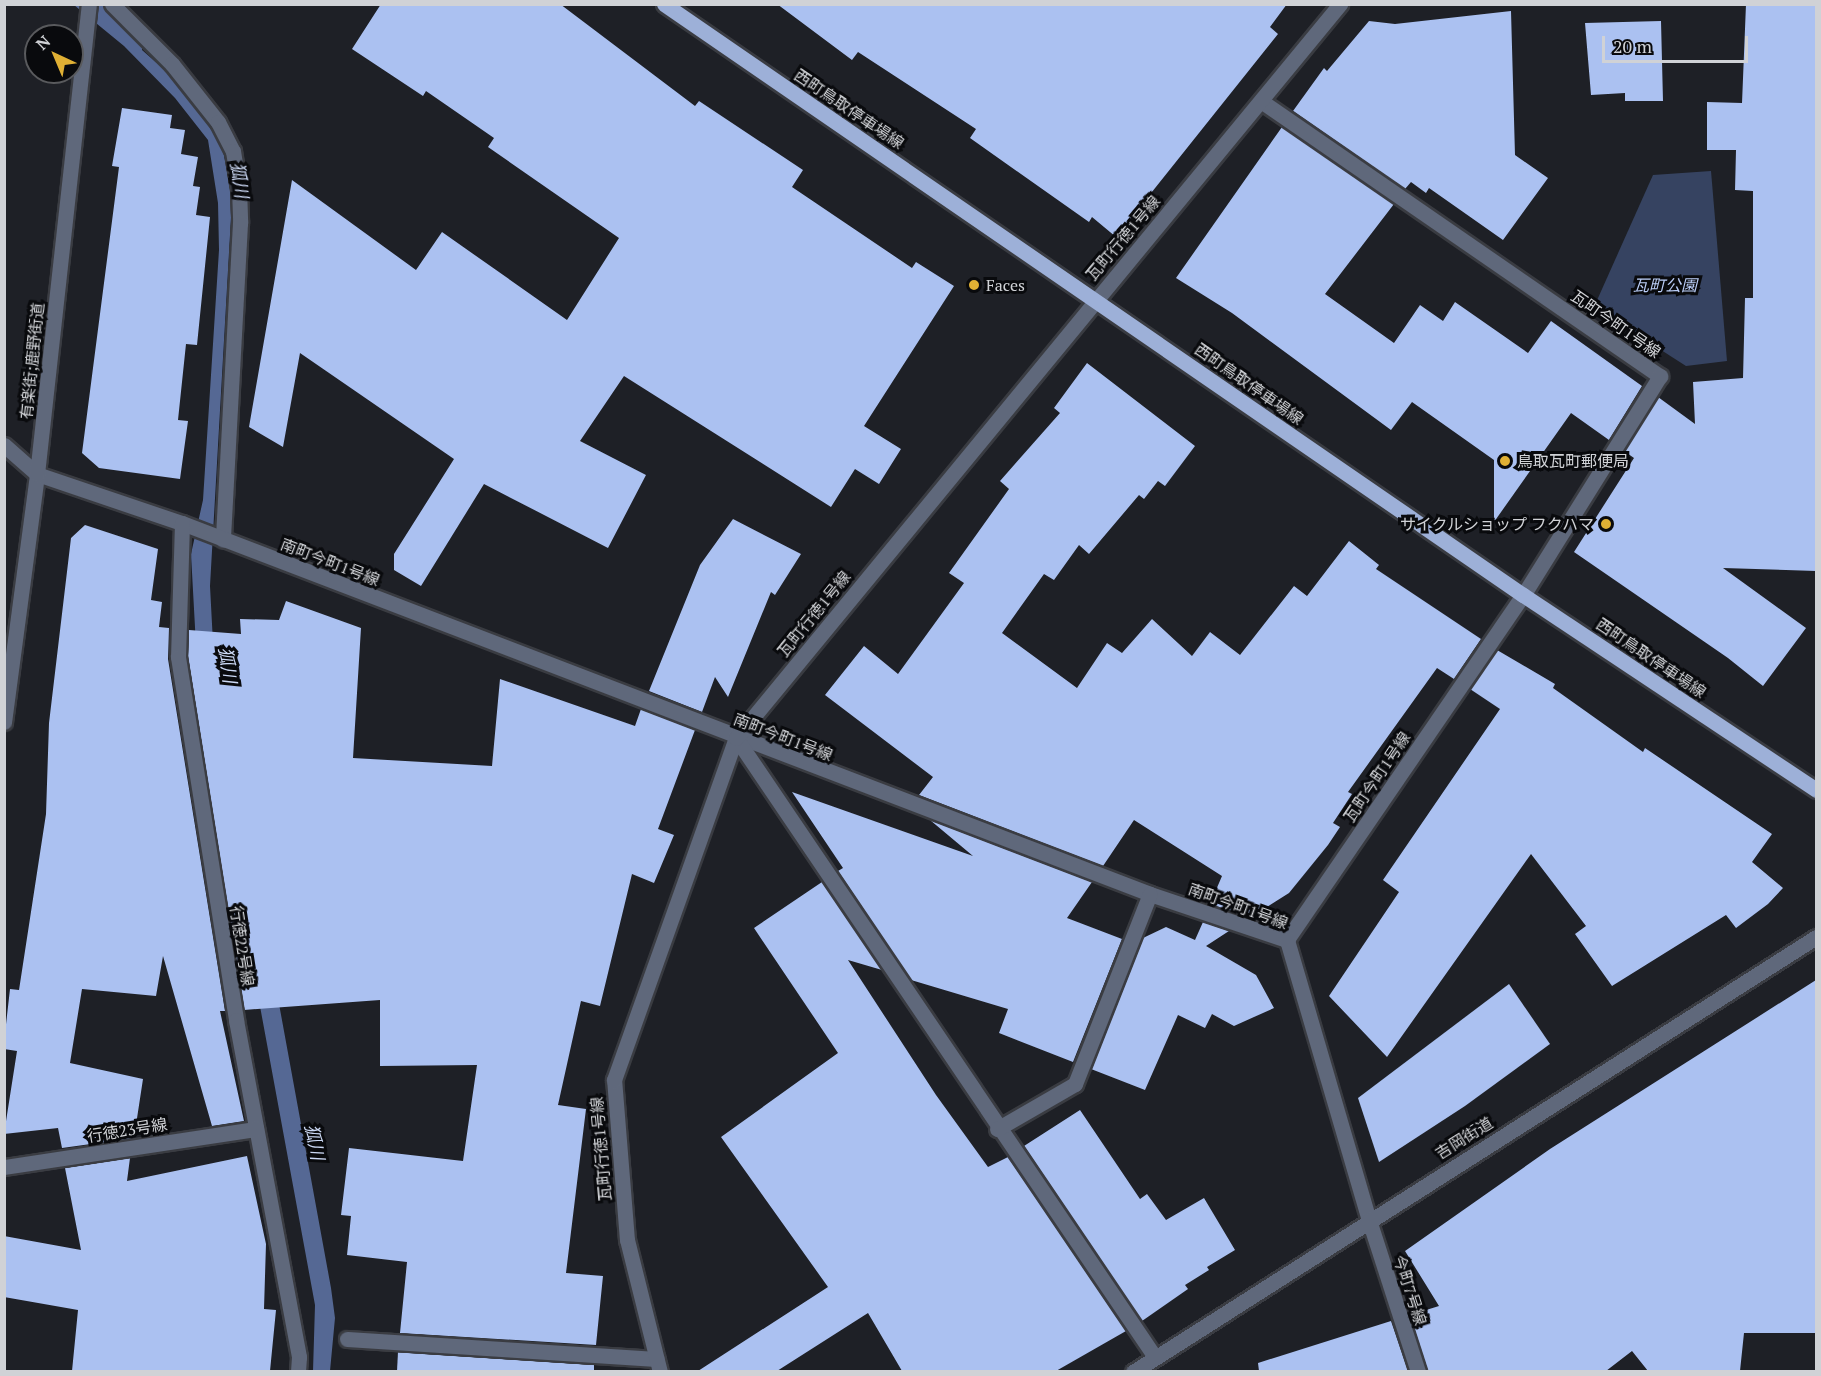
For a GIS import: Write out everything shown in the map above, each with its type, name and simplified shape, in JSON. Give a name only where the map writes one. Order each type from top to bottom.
[{"type":"main road","name":"西町鳥取停車場線","points":[[664,4],[1523,595],[1816,790]]},
{"type":"street","name":"有楽街;鹿野街道","points":[[4,722],[9,660],[37,474],[90,4]]},
{"type":"street","points":[[112,4],[172,64],[218,122],[233,151],[239,188],[240,223],[223,540]]},
{"type":"street","name":"瓦町行徳1号線","points":[[658,1365],[627,1240],[614,1080],[736,738],[1340,4]]},
{"type":"street","name":"瓦町今町1号線","points":[[1261,101],[1660,376],[1523,595],[1287,940]]},
{"type":"street","name":"南町今町1号線","points":[[4,445],[37,474],[182,523],[736,738],[1150,894],[1287,940],[1369,1220]]},
{"type":"street","name":"行徳22号線","points":[[182,523],[178,657],[256,1129],[299,1357],[298,1371]]},
{"type":"street","points":[[736,738],[997,1129],[1155,1358]]},
{"type":"street","points":[[997,1129],[1076,1084],[1150,894]]},
{"type":"street","name":"吉岡街道","points":[[1133,1371],[1816,937]]},
{"type":"street","name":"行徳23号線","points":[[4,1167],[256,1129]]},
{"type":"street","name":"今町7号線","points":[[1369,1220],[1418,1371]]},
{"type":"street","points":[[347,1339],[658,1365]]},
{"type":"green space","name":"瓦町公園","points":[[1711,171],[1727,361],[1686,366],[1594,307],[1653,175]]},
{"type":"shaded area","points":[[74,5],[104,5],[126,22],[143,41],[142,50],[176,80],[221,139],[232,200],[210,586],[213,643],[331,1288],[335,1318],[330,1371],[313,1371],[315,1305],[197,664],[191,554],[203,500],[219,250],[218,203],[208,140],[175,98],[124,46]]},
{"type":"building","points":[[381,4],[560,4],[695,106],[699,101],[803,170],[792,187],[912,268],[916,262],[954,286],[864,426],[901,449],[879,484],[855,469],[831,507],[624,376],[580,441],[646,475],[608,548],[484,484],[421,586],[394,570],[394,554],[454,459],[300,353],[283,447],[249,427],[292,180],[416,270],[442,232],[567,320],[619,238],[488,147],[494,138],[426,91],[423,96],[352,49]]},
{"type":"building","points":[[777,4],[1287,4],[1270,27],[1278,34],[1116,237],[1092,217],[1089,222],[970,138],[976,129],[858,52],[852,60]]},
{"type":"building","points":[[1746,4],[1816,4],[1816,571],[1723,568],[1806,628],[1763,686],[1728,658],[1574,552],[1634,458],[1624,451],[1658,397],[1695,424],[1693,382],[1743,378],[1745,298],[1753,298],[1753,191],[1735,190],[1736,150],[1707,150],[1707,102],[1742,103]]},
{"type":"building","points":[[1511,11],[1515,155],[1548,178],[1503,240],[1429,188],[1426,193],[1411,182],[1405,189],[1293,111],[1324,68],[1327,71],[1369,21],[1395,24]]},
{"type":"building","points":[[1661,21],[1663,101],[1625,101],[1625,93],[1591,95],[1585,23]]},
{"type":"building","points":[[122,108],[172,115],[170,128],[185,130],[181,154],[198,157],[193,186],[200,187],[196,215],[210,217],[197,345],[186,344],[178,420],[188,421],[180,479],[99,468],[82,453],[119,167],[112,166]]},
{"type":"building","points":[[1282,127],[1394,204],[1325,294],[1394,343],[1420,305],[1443,321],[1455,302],[1528,353],[1551,321],[1642,386],[1609,440],[1571,413],[1494,522],[1494,460],[1412,402],[1391,430],[1232,313],[1176,278]]},
{"type":"building","points":[[1087,363],[1195,446],[1165,486],[1158,481],[1144,499],[1139,495],[1089,554],[1079,545],[1054,580],[1044,574],[1002,633],[1077,688],[1107,643],[1122,653],[1152,619],[1192,656],[1210,632],[1240,655],[1294,586],[1307,596],[1349,541],[1379,565],[1376,569],[1481,639],[1454,679],[1437,668],[1348,792],[1352,794],[1333,823],[1340,827],[1328,845],[1289,893],[1251,917],[1210,904],[1222,876],[1134,820],[1103,866],[919,795],[933,777],[825,695],[864,646],[898,674],[964,583],[949,573],[1009,489],[1000,481],[1060,413],[1054,408]]},
{"type":"building","points":[[733,519],[801,554],[775,595],[771,592],[728,697],[715,677],[702,712],[649,691],[700,565]]},
{"type":"building","points":[[85,525],[158,549],[151,600],[162,602],[159,627],[169,628],[168,659],[225,1011],[220,1011],[244,1121],[212,1126],[163,956],[156,996],[82,989],[70,1063],[143,1079],[134,1138],[62,1148],[58,1128],[4,1134],[17,1051],[4,1049],[4,1042],[10,989],[19,990],[46,814],[49,723],[71,538]]},
{"type":"building","points":[[286,601],[361,628],[353,758],[492,766],[500,679],[635,726],[641,709],[695,730],[658,829],[674,835],[654,883],[632,874],[600,1006],[581,1001],[558,1105],[586,1109],[566,1273],[603,1276],[596,1345],[400,1333],[407,1262],[347,1255],[351,1216],[341,1215],[349,1148],[463,1161],[477,1065],[380,1066],[380,1000],[244,1010],[188,656],[189,630],[241,634],[240,619],[279,620]]},
{"type":"building","points":[[1497,650],[1555,684],[1553,688],[1643,752],[1645,748],[1772,834],[1752,862],[1783,888],[1768,904],[1736,928],[1726,915],[1612,986],[1575,934],[1586,926],[1531,854],[1387,1057],[1329,996],[1399,892],[1383,880],[1500,709],[1470,689]]},
{"type":"building","points":[[792,792],[973,856],[930,820],[1092,882],[1067,918],[1122,939],[1073,1062],[999,1033],[1008,1009],[911,980],[838,871],[843,868]]},
{"type":"building","points":[[822,882],[882,970],[848,960],[936,1095],[988,1167],[1008,1157],[1126,1331],[1056,1371],[902,1371],[868,1313],[777,1371],[698,1371],[828,1287],[721,1137],[838,1053],[754,928]]},
{"type":"building","points":[[1203,922],[1229,931],[1206,946],[1256,975],[1274,1008],[1234,1026],[1212,1014],[1205,1028],[1178,1015],[1145,1090],[1091,1069],[1143,938],[1166,927],[1195,940]]},
{"type":"building","points":[[1816,980],[1816,1333],[1744,1333],[1740,1371],[1648,1371],[1632,1351],[1606,1371],[1427,1371],[1410,1315],[1439,1306],[1405,1251],[1550,1149]]},
{"type":"building","points":[[1509,984],[1550,1044],[1465,1106],[1379,1162],[1358,1098]]},
{"type":"building","points":[[1080,1110],[1140,1199],[1147,1194],[1166,1220],[1204,1198],[1235,1250],[1207,1267],[1209,1270],[1185,1285],[1188,1289],[1142,1321],[1024,1146]]},
{"type":"building","points":[[247,1156],[266,1244],[264,1309],[276,1310],[270,1371],[72,1371],[78,1310],[4,1297],[4,1236],[81,1250],[65,1168],[130,1158],[127,1181]]},
{"type":"building","points":[[1391,1321],[1408,1371],[1259,1371],[1258,1363]]},
{"type":"building","points":[[398,1352],[594,1365],[594,1371],[397,1371]]},
{"type":"place","name":"Faces","points":[[974,285]]},
{"type":"place","name":"鳥取瓦町郵便局","points":[[1505,461]]},
{"type":"place","name":"サイクルショップ フクハマ","points":[[1606,524]]},
{"type":"water label","name":"狐川","points":[[240,180]]},
{"type":"water label","name":"狐川","points":[[228,665]]},
{"type":"water label","name":"狐川","points":[[315,1142]]}]
